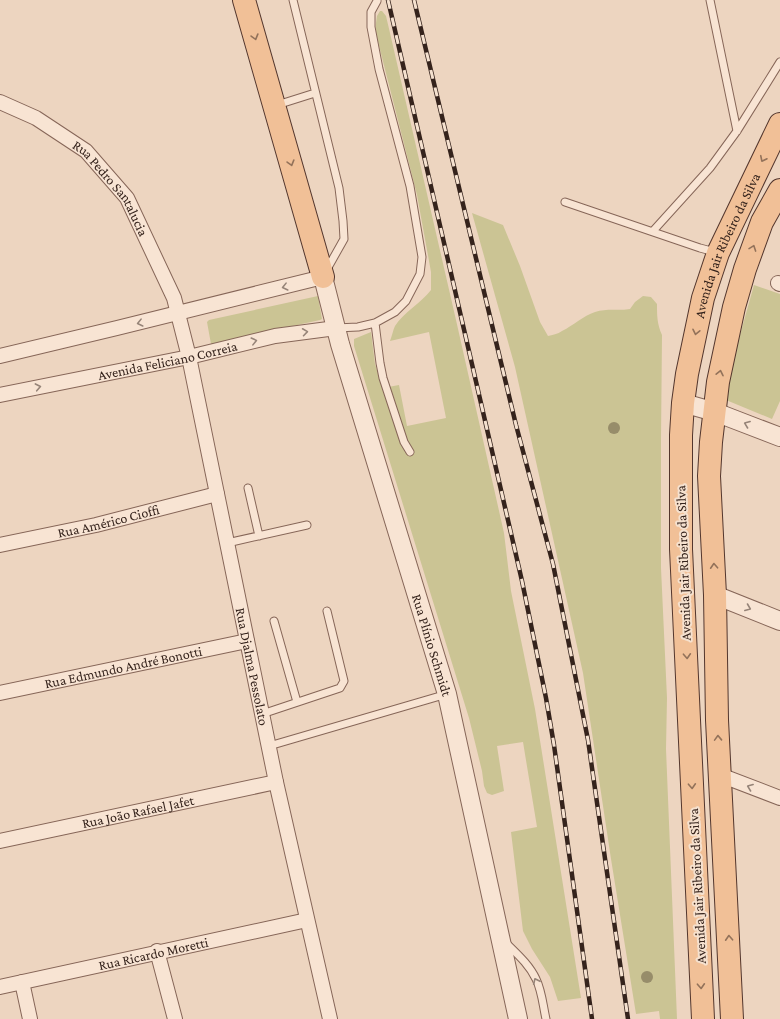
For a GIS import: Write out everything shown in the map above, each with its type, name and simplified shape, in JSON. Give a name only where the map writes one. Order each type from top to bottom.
[{"type":"main road","points":[[244,0],[323,277]]},
{"type":"main road","name":"Avenida Jair Ribeiro da Silva","points":[[703,1019],[681,549],[680,450],[683,403],[687,374],[703,298],[718,253],[780,124]]},
{"type":"main road","name":"Avenida Jair Ribeiro da Silva","points":[[732,1019],[717,708],[716,595],[709,476],[711,442],[718,382],[736,300],[745,269],[762,222],[780,190]]},
{"type":"main road","points":[[681,549],[698,586],[705,591],[716,595]]},
{"type":"street","name":"Rua Pedro Santalucia","points":[[0,102],[36,118],[86,151],[127,198],[174,298],[178,314]]},
{"type":"street","points":[[0,356],[178,314],[323,277]]},
{"type":"street","name":"Rua Plínio Schmidt","points":[[323,277],[336,328],[447,694],[518,1019]]},
{"type":"street","name":"Rua Djalma Pessolato","points":[[178,314],[189,357],[276,782],[330,1019]]},
{"type":"street","name":"Avenida Feliciano Correia","points":[[0,395],[189,357],[275,336],[336,328]]},
{"type":"street","points":[[683,403],[715,412],[780,437]]},
{"type":"street","name":"Rua Américo Cioffi","points":[[0,545],[96,525],[217,494]]},
{"type":"street","points":[[716,595],[780,621]]},
{"type":"street","name":"Rua Edmundo André Bonotti","points":[[0,693],[247,641]]},
{"type":"street","points":[[720,775],[780,798]]},
{"type":"street","name":"Rua João Rafael Jafet","points":[[0,841],[276,782]]},
{"type":"street","name":"Rua Ricardo Moretti","points":[[0,987],[157,951],[307,920]]},
{"type":"street","points":[[157,951],[175,1019]]},
{"type":"street","points":[[22,982],[30,1019]]},
{"type":"lane","points":[[293,0],[338,188],[344,240],[323,277]]},
{"type":"lane","points":[[710,0],[737,131]]},
{"type":"lane","points":[[336,328],[358,327],[375,323],[395,312],[406,302],[420,274],[422,257],[410,186],[379,69],[372,34],[371,12],[377,1]]},
{"type":"lane","points":[[653,231],[710,168],[737,131],[780,62]]},
{"type":"lane","points":[[275,105],[315,93]]},
{"type":"lane","points":[[565,202],[718,253]]},
{"type":"lane","points":[[375,323],[383,378],[404,442],[410,452]]},
{"type":"lane","points":[[248,488],[259,536]]},
{"type":"lane","points":[[227,543],[306,525]]},
{"type":"lane","points":[[262,714],[340,688],[344,681],[327,611]]},
{"type":"lane","points":[[274,621],[296,702]]},
{"type":"lane","points":[[269,746],[447,694]]},
{"type":"lane","points":[[499,936],[526,963],[536,978],[546,1019]]},
{"type":"shaded area","points":[[380,11],[382,11],[386,16],[504,533],[511,591],[535,709],[581,998],[558,1001],[550,977],[532,949],[523,931],[511,832],[537,827],[523,742],[497,746],[504,791],[492,795],[487,793],[484,786],[482,771],[469,718],[354,346],[354,339],[371,332],[375,364],[383,388],[399,385],[407,426],[446,418],[429,332],[390,341],[398,321],[431,290],[431,272],[417,195],[375,30],[377,16]]},
{"type":"shaded area","points":[[472,213],[503,225],[520,266],[540,322],[548,336],[560,332],[595,312],[604,310],[630,309],[635,302],[643,296],[651,297],[657,304],[658,323],[662,335],[661,568],[667,698],[666,749],[677,1019],[660,1019],[659,1011],[636,1014],[583,673],[515,367]]},
{"type":"shaded area","points":[[754,285],[780,294],[780,401],[772,419],[726,400],[729,374]]},
{"type":"shaded area","points":[[318,296],[322,319],[320,320],[211,344],[207,322],[209,320]]},
{"type":"railway","points":[[388,0],[522,581],[546,698],[554,745],[592,1019]]},
{"type":"railway","points":[[414,0],[516,425],[553,564],[588,740],[628,1019]]}]
